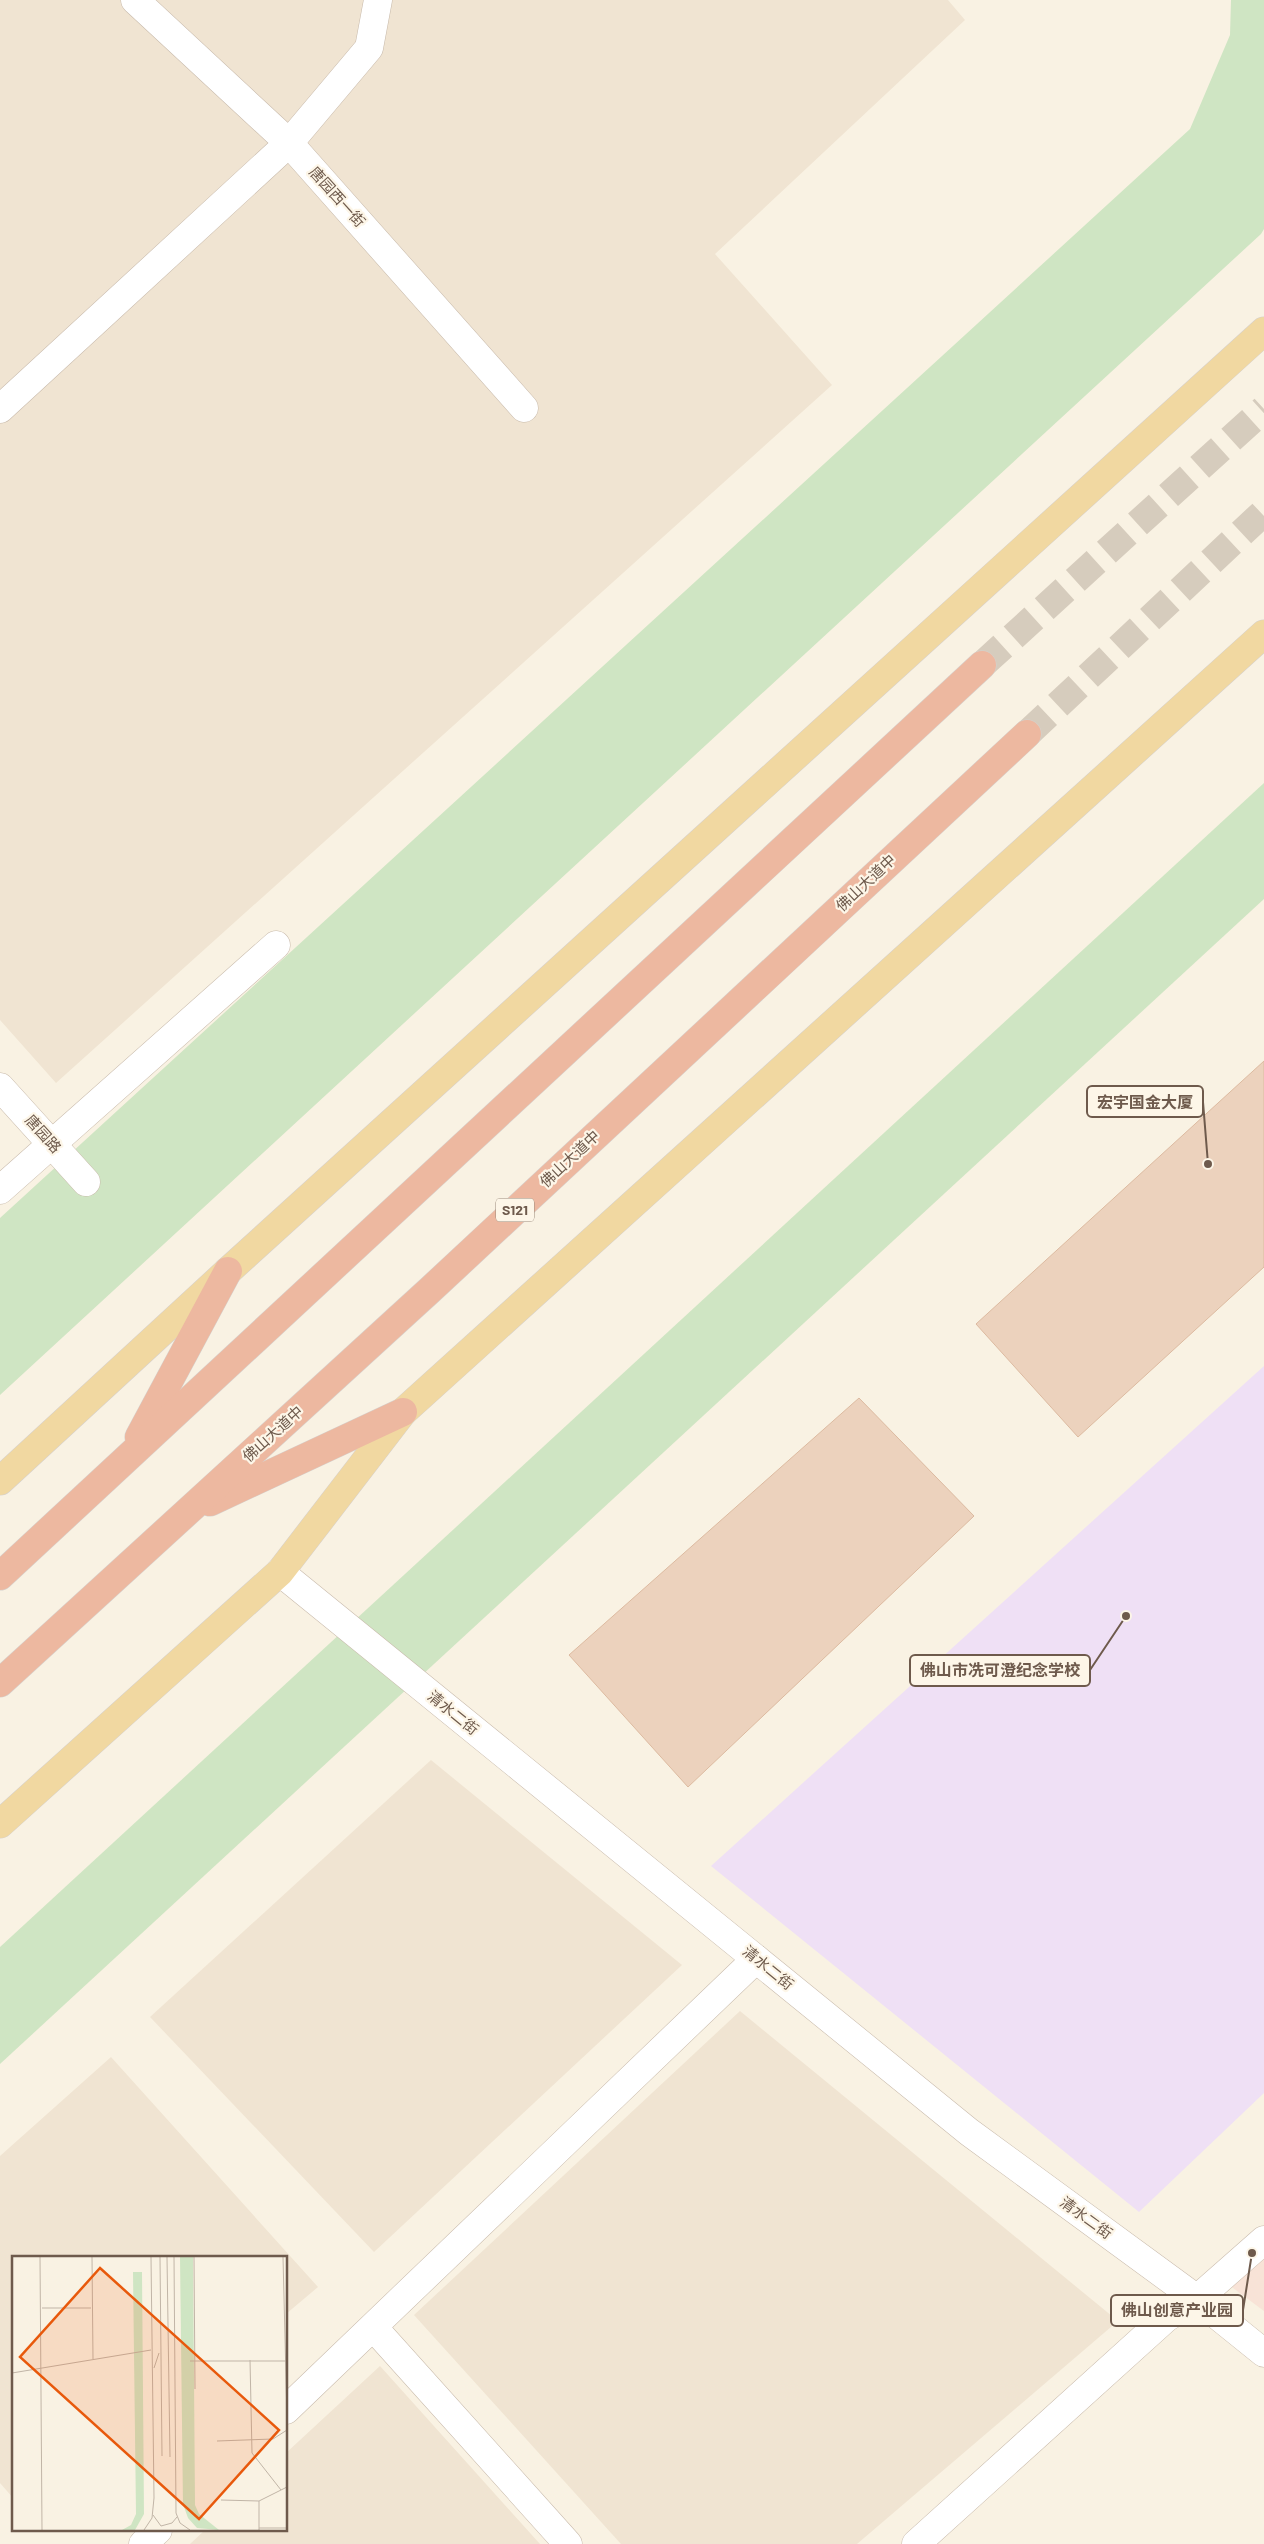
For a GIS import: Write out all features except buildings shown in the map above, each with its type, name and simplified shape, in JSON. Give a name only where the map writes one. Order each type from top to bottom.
[{"type":"highway","points":[[0,1576],[982,665]]},
{"type":"highway","name":"佛山大道中","points":[[0,1683],[430,1290],[1027,734]]},
{"type":"highway","points":[[130,1456],[228,1271]]},
{"type":"highway","points":[[186,1513],[402,1412]]},
{"type":"main road","points":[[0,1481],[228,1271],[1264,332]]},
{"type":"main road","points":[[0,1824],[280,1572],[402,1412],[1264,634]]},
{"type":"street","name":"唐园西一街","points":[[135,0],[289,143],[524,408]]},
{"type":"street","points":[[0,408],[289,143],[369,48],[378,0]]},
{"type":"street","points":[[0,1190],[276,945]]},
{"type":"street","name":"唐园路","points":[[0,1087],[86,1182]]},
{"type":"street","name":"清水二街","points":[[280,1572],[969,2132],[1197,2299],[1264,2353]]},
{"type":"street","points":[[288,2408],[374,2328],[756,1958]]},
{"type":"street","points":[[916,2544],[1166,2318],[1197,2299],[1264,2240]]},
{"type":"street","points":[[374,2328],[568,2544]]},
{"type":"street","points":[[143,2544],[156,2532]]},
{"type":"shaded area","points":[[0,0],[948,0],[965,20],[715,254],[832,385],[56,1083],[0,1020]]},
{"type":"shaded area","points":[[1264,1366],[1264,2093],[1139,2212],[711,1866]]},
{"type":"shaded area","points":[[431,1760],[682,1965],[374,2252],[150,2017]]},
{"type":"shaded area","points":[[740,2011],[1118,2321],[857,2544],[621,2544],[414,2315]]},
{"type":"shaded area","points":[[111,2057],[318,2287],[288,2312],[288,2256],[12,2256],[12,2497],[0,2483],[0,2156]]},
{"type":"shaded area","points":[[1264,2231],[1264,2311],[1217,2276]]},
{"type":"shaded area","points":[[380,2366],[540,2544],[190,2544],[203,2532],[288,2532],[288,2451]]},
{"type":"green space","points":[[1231,0],[1264,0],[1264,229],[1261,234],[0,1395],[0,1218],[1190,129],[1230,35]]},
{"type":"green space","points":[[1264,783],[1264,899],[0,2064],[0,1947]]},
{"type":"tunnel","points":[[982,665],[1264,409]]},
{"type":"tunnel","points":[[1027,734],[1264,512]]},
{"type":"place","name":"宏宇国金大厦","points":[[1208,1164]]},
{"type":"place","name":"佛山市冼可澄纪念学校","points":[[1126,1616]]},
{"type":"place","name":"佛山创意产业园","points":[[1252,2253]]}]
